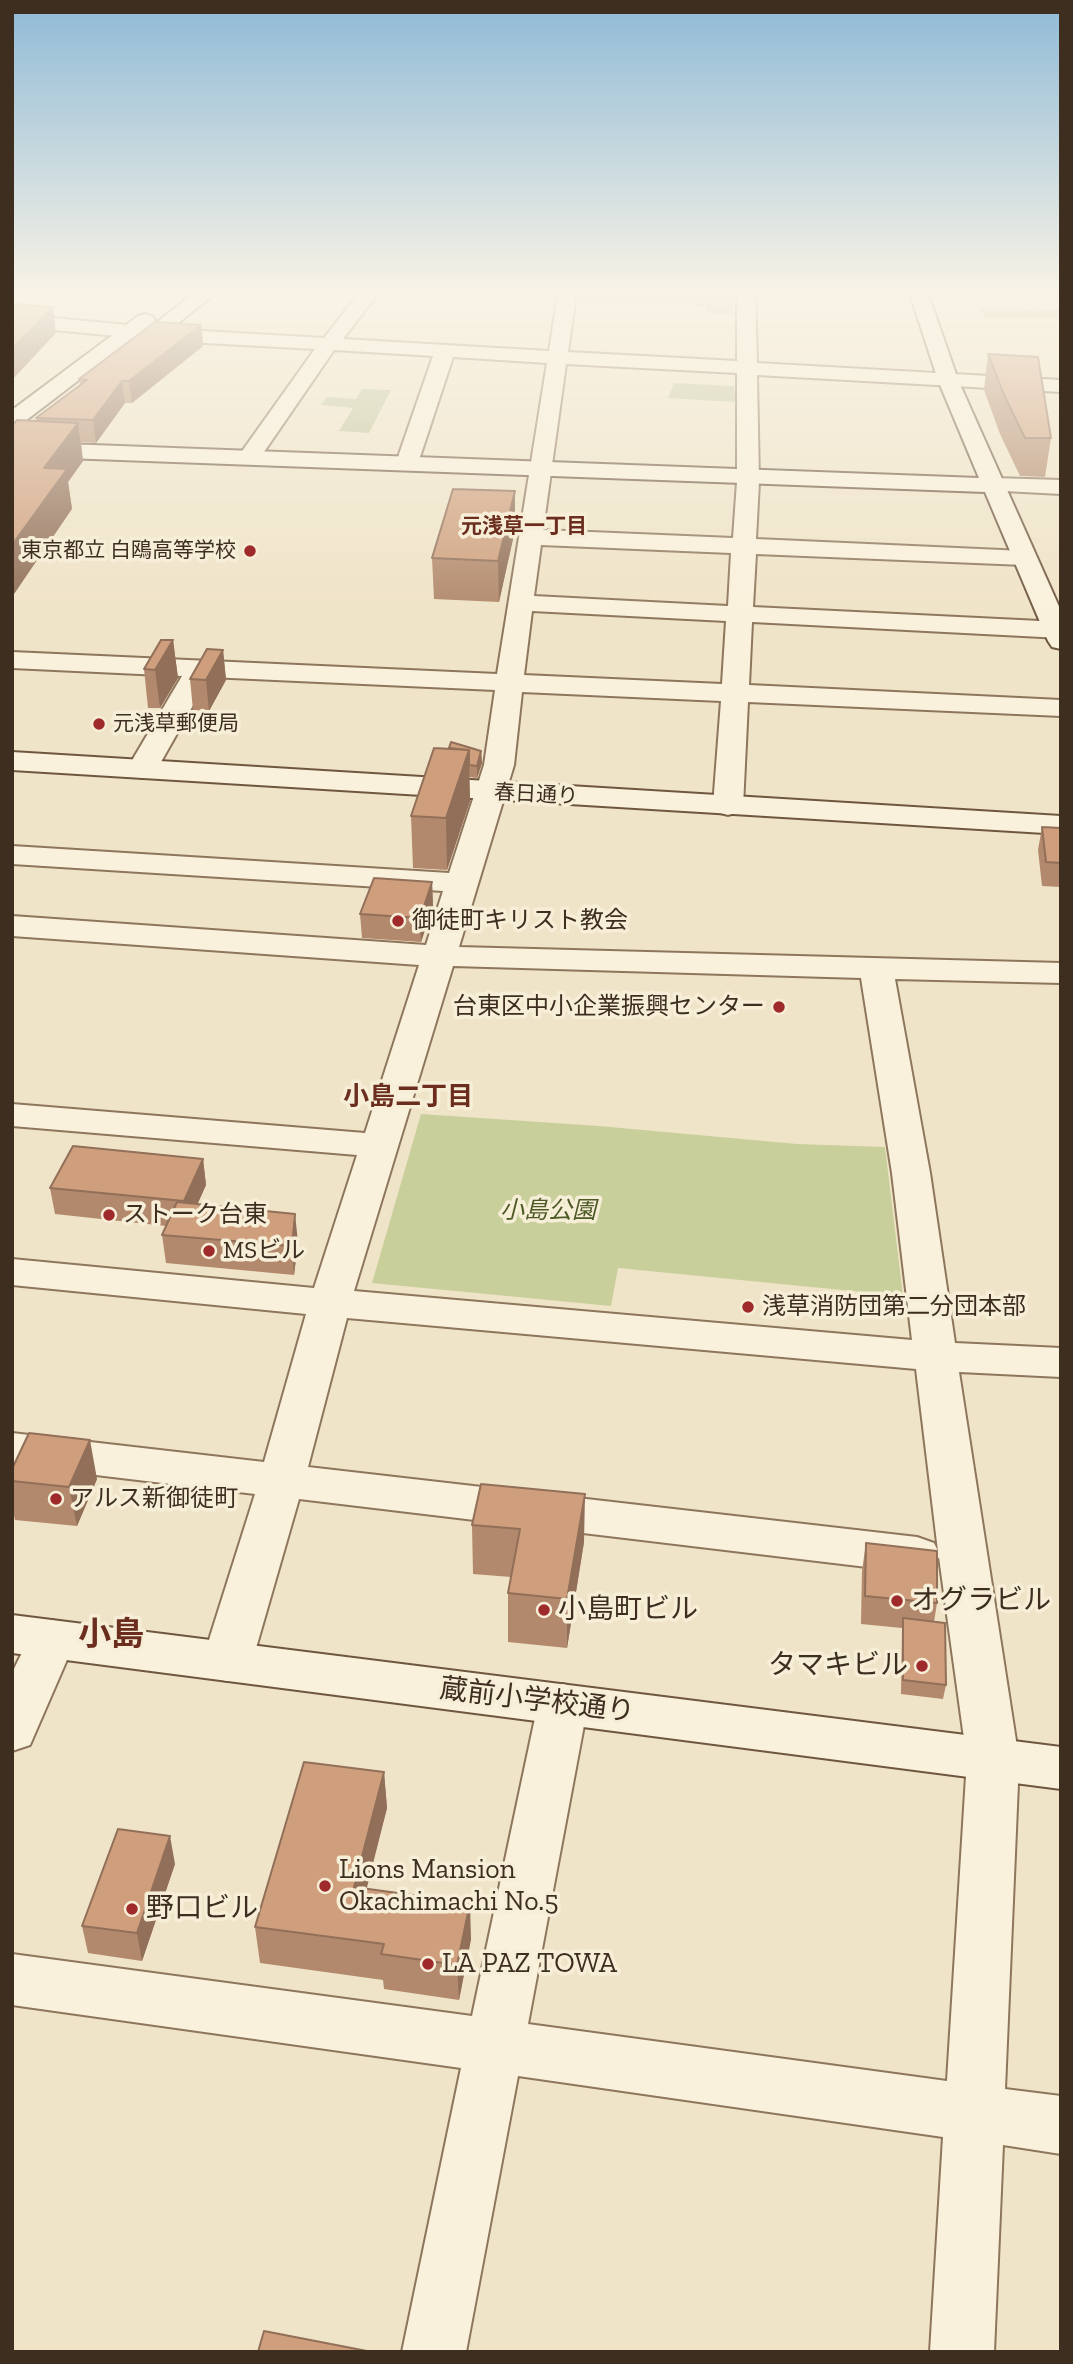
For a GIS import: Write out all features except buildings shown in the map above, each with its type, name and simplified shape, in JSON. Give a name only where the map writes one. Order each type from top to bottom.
[{"type":"street","points":[[12,420],[41,398]]},
{"type":"street","points":[[12,442],[70,398]]},
{"type":"street","points":[[249,457],[291,398]]},
{"type":"street","points":[[407,463],[429,398]]},
{"type":"street","points":[[227,1662],[282,1480],[330,1303],[499,765],[551,398]]},
{"type":"street","points":[[728,806],[748,476],[747,398]]},
{"type":"street","points":[[520,603],[1059,634],[956,398]]},
{"type":"street","points":[[12,449],[1061,487]]},
{"type":"street","points":[[530,537],[1024,558]]},
{"type":"street","points":[[12,660],[1061,708]]},
{"type":"street","points":[[142,769],[200,668]]},
{"type":"street","name":"春日通り","points":[[12,761],[1061,825]]},
{"type":"street","points":[[12,855],[463,883]]},
{"type":"street","points":[[12,926],[439,956],[1061,973]]},
{"type":"street","points":[[876,969],[911,1173],[993,1760],[962,2352]]},
{"type":"street","points":[[12,1115],[380,1146]]},
{"type":"street","points":[[12,1272],[936,1356],[1061,1363]]},
{"type":"street","points":[[12,1449],[963,1560]]},
{"type":"street","points":[[12,1730],[32,1637]]},
{"type":"street","name":"蔵前小学校通り","points":[[32,1637],[1061,1768]]},
{"type":"street","points":[[434,2352],[563,1704]]},
{"type":"street","points":[[12,1979],[1061,2124]]},
{"type":"green space","points":[[326,398],[387,398],[369,433],[339,431],[353,408],[321,405]]},
{"type":"green space","points":[[673,398],[736,398],[736,402]]},
{"type":"green space","name":"小島公園","points":[[421,1114],[599,1126],[797,1144],[885,1147],[903,1296],[618,1268],[611,1306],[372,1283]]},
{"type":"place","name":"東京都立 白鴎高等学校","points":[[250,551]]},
{"type":"place","name":"元浅草郵便局","points":[[99,724]]},
{"type":"place","name":"御徒町キリスト教会","points":[[398,921]]},
{"type":"place","name":"台東区中小企業振興センター","points":[[779,1007]]},
{"type":"place","name":"ストーク台東","points":[[109,1215]]},
{"type":"place","name":"MSビル","points":[[209,1251]]},
{"type":"place","name":"浅草消防団第二分団本部","points":[[748,1307]]},
{"type":"place","name":"アルス新御徒町","points":[[56,1499]]},
{"type":"place","name":"オグラビル","points":[[897,1601]]},
{"type":"place","name":"小島町ビル","points":[[544,1610]]},
{"type":"place","name":"タマキビル","points":[[922,1666]]},
{"type":"place","name":"Lions Mansion Okachimachi No.5","points":[[325,1886]]},
{"type":"place","name":"野口ビル","points":[[132,1909]]},
{"type":"place","name":"LA PAZ TOWA","points":[[428,1964]]},
{"type":"district","name":"元浅草一丁目","points":[[524,527]]},
{"type":"district","name":"小島二丁目","points":[[408,1098]]},
{"type":"district","name":"小島","points":[[111,1636]]}]
